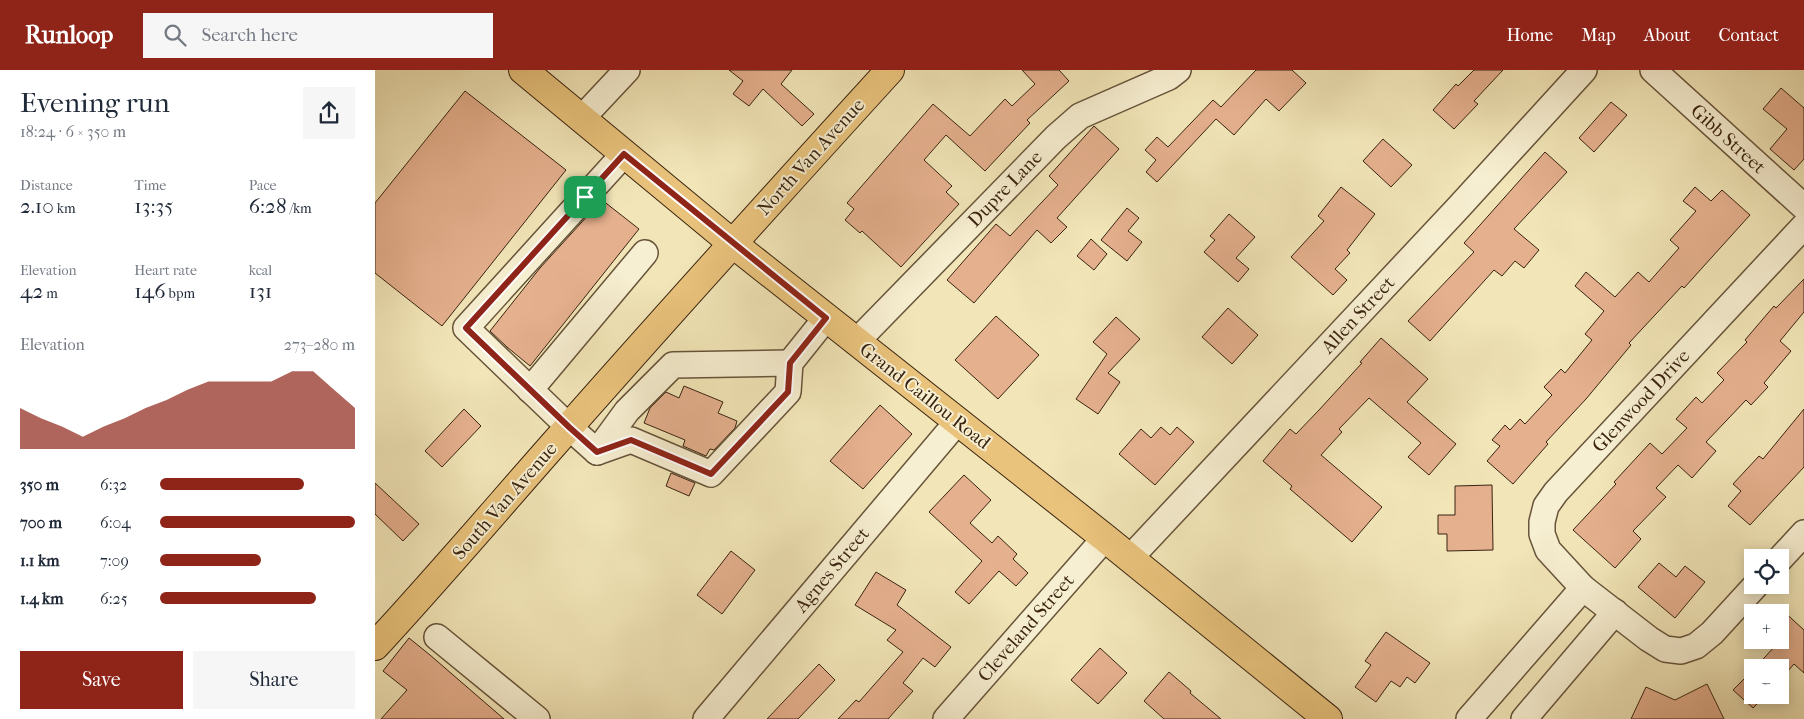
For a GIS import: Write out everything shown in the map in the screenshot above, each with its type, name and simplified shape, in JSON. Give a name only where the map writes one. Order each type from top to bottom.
[{"type":"main road","name":"Grand Caillou Road","points":[[523,70],[826,318],[1105,538],[1328,719]]},
{"type":"main road","name":"North Van Avenue","points":[[733,243],[890,70]]},
{"type":"main road","name":"South Van Avenue","points":[[375,646],[448,567],[569,427],[733,243]]},
{"type":"street","points":[[582,118],[627,70]]},
{"type":"street","name":"Dupre Lane","points":[[856,342],[1056,137],[1080,116],[1169,77],[1178,70]]},
{"type":"street","name":"Allen Street","points":[[1130,558],[1584,70]]},
{"type":"street","name":"Gibb Street","points":[[1653,70],[1804,207]]},
{"type":"street","points":[[597,452],[466,328],[624,154]]},
{"type":"street","name":"Glenwood Drive","points":[[1748,594],[1712,634],[1696,646],[1681,651],[1665,649],[1583,588],[1547,550],[1542,534],[1542,522],[1547,506],[1563,485],[1804,226]]},
{"type":"street","points":[[530,390],[645,253]]},
{"type":"street","points":[[597,452],[631,440],[711,474],[788,392],[790,363],[826,318]]},
{"type":"street","points":[[597,452],[627,411],[673,365],[790,363]]},
{"type":"street","name":"Agnes Street","points":[[706,719],[958,421]]},
{"type":"street","points":[[1789,549],[1804,533]]},
{"type":"street","name":"Cleveland Street","points":[[946,719],[1105,538]]},
{"type":"street","points":[[1469,719],[1583,588]]},
{"type":"street","points":[[1524,719],[1615,612]]},
{"type":"street","points":[[437,637],[537,719]]},
{"type":"building","points":[[729,70],[792,70],[781,84],[814,114],[802,126],[763,89],[749,106],[733,94],[743,81]]},
{"type":"building","points":[[1022,70],[1059,70],[1069,81],[1027,120],[1030,123],[985,171],[946,135],[924,160],[952,186],[946,192],[959,204],[901,267],[862,231],[860,233],[845,220],[854,209],[847,203],[933,104],[970,136],[1005,99],[1012,106],[1035,84]]},
{"type":"building","points":[[1256,70],[1292,70],[1306,83],[1279,111],[1266,99],[1234,135],[1216,119],[1157,182],[1146,172],[1156,160],[1145,150],[1157,137],[1168,147],[1213,100],[1221,107]]},
{"type":"building","points":[[1474,70],[1503,70],[1474,101],[1478,104],[1454,129],[1433,110],[1456,84],[1458,86]]},
{"type":"building","points":[[1781,88],[1804,108],[1804,159],[1794,170],[1770,149],[1787,129],[1763,109]]},
{"type":"building","points":[[465,91],[566,170],[442,326],[375,273],[375,203]]},
{"type":"building","points":[[1611,102],[1627,115],[1594,152],[1579,138]]},
{"type":"building","points":[[1094,126],[1119,149],[1057,218],[1067,227],[1051,243],[1037,230],[974,303],[947,280],[996,224],[1010,236],[1058,185],[1049,176]]},
{"type":"building","points":[[1383,139],[1412,165],[1391,187],[1363,161]]},
{"type":"building","points":[[1545,152],[1567,172],[1514,229],[1539,250],[1524,268],[1515,261],[1502,276],[1494,270],[1430,341],[1408,321],[1474,252],[1464,243]]},
{"type":"building","points":[[1341,187],[1375,214],[1347,250],[1350,253],[1335,269],[1347,280],[1333,295],[1291,257],[1324,221],[1318,216]]},
{"type":"building","points":[[1695,187],[1711,201],[1722,190],[1750,215],[1684,288],[1682,286],[1629,343],[1631,345],[1586,399],[1546,442],[1548,444],[1513,484],[1487,461],[1500,446],[1492,440],[1505,425],[1510,430],[1520,419],[1525,424],[1552,395],[1544,387],[1561,369],[1565,373],[1592,340],[1585,334],[1604,311],[1575,286],[1586,272],[1615,297],[1638,272],[1649,282],[1679,248],[1670,240],[1696,211],[1683,201]]},
{"type":"building","points":[[602,200],[639,229],[530,366],[490,331],[540,268]]},
{"type":"building","points":[[1127,208],[1139,218],[1128,231],[1142,242],[1127,261],[1101,240]]},
{"type":"building","points":[[1229,214],[1255,237],[1236,258],[1249,269],[1238,282],[1204,252],[1215,240],[1210,236]]},
{"type":"building","points":[[1091,239],[1107,254],[1094,270],[1077,256]]},
{"type":"building","points":[[1804,279],[1804,312],[1780,341],[1791,351],[1764,383],[1768,387],[1751,405],[1746,400],[1706,442],[1716,451],[1692,478],[1678,465],[1656,488],[1666,497],[1633,531],[1641,539],[1615,568],[1573,530],[1616,484],[1614,482],[1650,443],[1662,454],[1687,428],[1676,419],[1696,397],[1702,403],[1724,380],[1717,373],[1747,342],[1745,340],[1774,306],[1776,308]]},
{"type":"building","points":[[1228,308],[1258,335],[1232,364],[1202,337]]},
{"type":"building","points":[[996,316],[1039,355],[998,399],[955,360]]},
{"type":"building","points":[[1116,317],[1140,339],[1108,373],[1120,382],[1098,414],[1076,399],[1107,354],[1093,342]]},
{"type":"building","points":[[1381,338],[1428,379],[1407,402],[1456,444],[1429,475],[1408,457],[1421,443],[1369,398],[1339,429],[1342,432],[1321,455],[1382,507],[1352,542],[1290,489],[1292,486],[1263,461],[1290,429],[1296,434],[1362,363],[1360,362]]},
{"type":"building","points":[[684,386],[723,402],[718,413],[737,421],[735,428],[714,450],[710,449],[706,456],[683,446],[685,440],[644,423],[650,408],[666,392],[679,398]]},
{"type":"building","points":[[880,405],[912,434],[863,489],[830,461]]},
{"type":"building","points":[[464,409],[481,426],[442,467],[425,451]]},
{"type":"building","points":[[1804,409],[1804,467],[1750,525],[1728,506],[1741,491],[1733,484],[1759,456],[1763,459]]},
{"type":"building","points":[[1161,427],[1170,435],[1177,427],[1194,442],[1155,485],[1119,454],[1141,429],[1151,438]]},
{"type":"building","points":[[671,473],[695,483],[689,496],[666,486]]},
{"type":"building","points":[[964,475],[991,500],[970,523],[992,543],[998,536],[1017,554],[1013,559],[1028,573],[1016,586],[999,571],[969,604],[955,592],[982,561],[929,512]]},
{"type":"building","points":[[375,483],[419,524],[403,541],[375,514]]},
{"type":"building","points":[[1492,485],[1493,550],[1447,551],[1447,534],[1438,534],[1438,515],[1455,515],[1455,486]]},
{"type":"building","points":[[731,551],[755,570],[722,614],[697,595]]},
{"type":"building","points":[[1659,563],[1676,577],[1685,566],[1705,582],[1675,618],[1638,587]]},
{"type":"building","points":[[876,572],[906,590],[897,605],[951,647],[935,667],[923,658],[903,683],[913,691],[888,719],[838,719],[856,700],[859,702],[903,652],[887,640],[896,630],[855,605]]},
{"type":"building","points":[[1789,616],[1804,630],[1804,673],[1794,664],[1789,670],[1789,659],[1763,659],[1772,649],[1789,649]]},
{"type":"building","points":[[1386,632],[1430,663],[1415,683],[1407,677],[1400,687],[1391,681],[1376,702],[1355,687],[1371,665],[1365,661]]},
{"type":"building","points":[[409,638],[504,719],[381,719],[407,690],[383,671]]},
{"type":"building","points":[[1100,648],[1127,673],[1098,704],[1071,680]]},
{"type":"building","points":[[819,664],[835,680],[798,719],[767,719]]},
{"type":"building","points":[[1169,672],[1221,719],[1164,719],[1144,701]]},
{"type":"building","points":[[1744,679],[1744,700],[1733,690]]},
{"type":"building","points":[[1707,684],[1724,719],[1631,719],[1646,687],[1675,700]]},
{"type":"building","points":[[1749,704],[1757,704],[1753,708]]},
{"type":"route","points":[[624,154],[826,318],[790,363],[788,392],[711,474],[631,440],[597,452],[466,328],[585,197],[624,154]]}]
